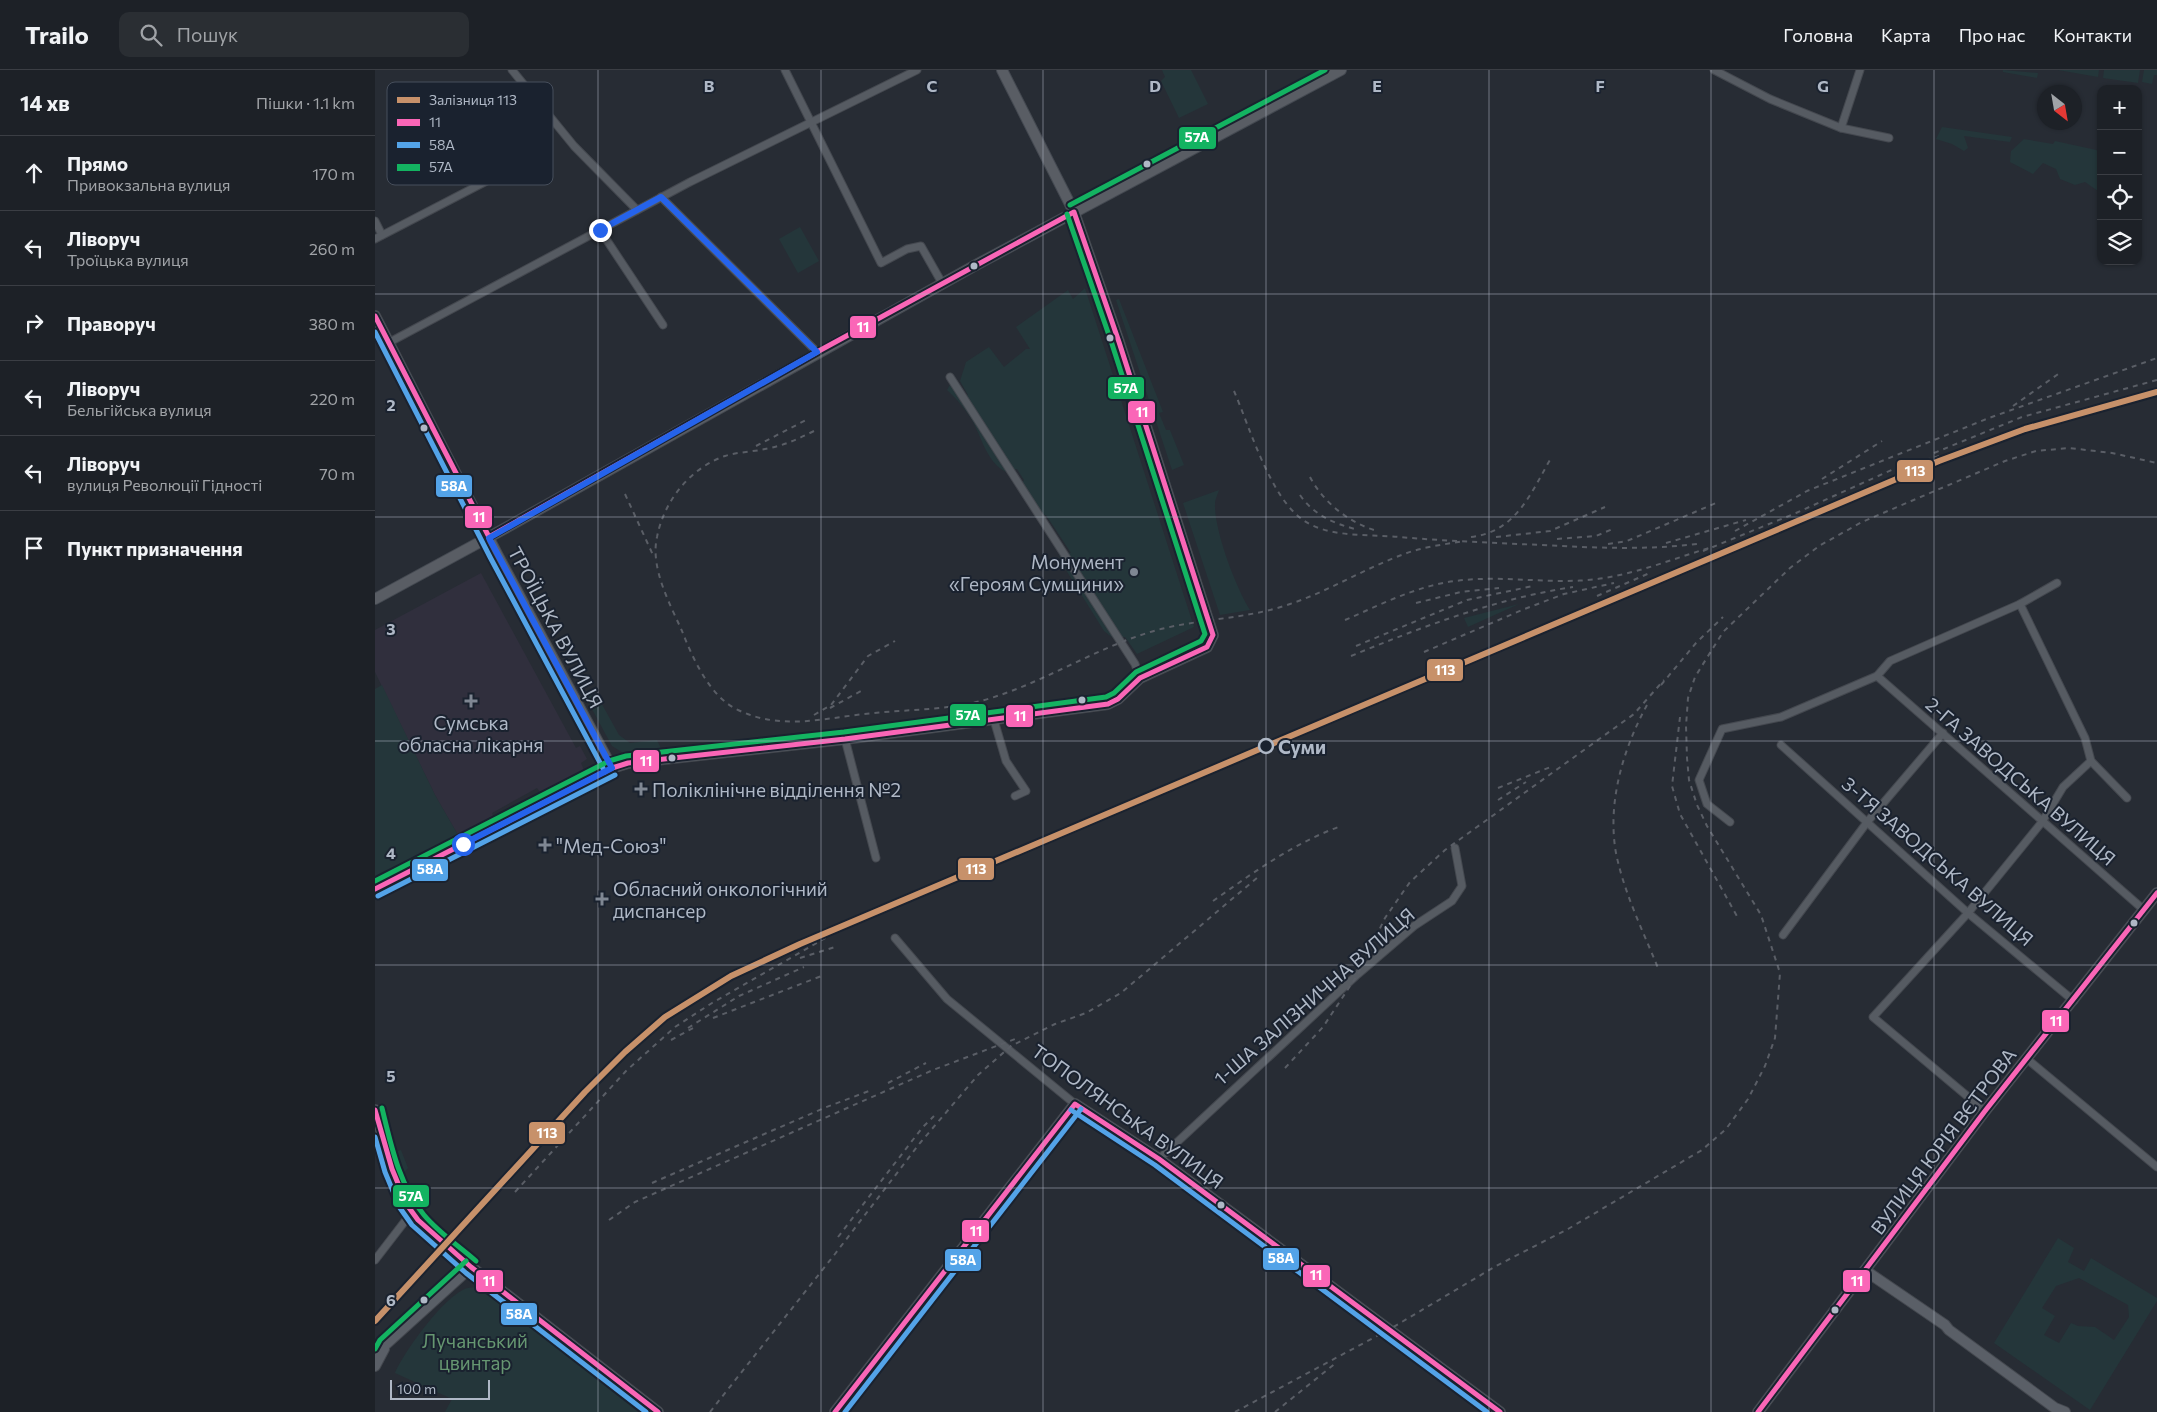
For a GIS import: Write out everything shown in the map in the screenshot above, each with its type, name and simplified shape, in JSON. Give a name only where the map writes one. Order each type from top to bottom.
[{"type":"main road","points":[[375,889],[612,768],[628,763],[845,739],[1108,704],[1118,699],[1141,678],[1207,647],[1213,635],[1119,342],[1074,212],[1002,70]]},
{"type":"main road","points":[[375,599],[489,538],[942,283],[1341,70]]},
{"type":"main road","name":"ТРОЇЦЬКА ВУЛИЦЯ","points":[[375,316],[489,538],[612,768]]},
{"type":"main road","name":"ВУЛИЦЯ ЮРІЯ ВЄТРОВА","points":[[1758,1412],[1866,1272],[1985,1111],[2157,893]]},
{"type":"main road","points":[[835,1412],[1075,1104]]},
{"type":"main road","name":"ТОПОЛЯНСЬКА ВУЛИЦЯ","points":[[1075,1104],[1159,1160],[1500,1412]]},
{"type":"main road","points":[[375,1110],[392,1169],[412,1212],[425,1228],[471,1267],[658,1412]]},
{"type":"main road","points":[[375,1354],[471,1267]]},
{"type":"main road","points":[[1866,1272],[1945,1324],[1949,1330],[2055,1408],[2065,1412]]},
{"type":"main road","points":[[375,1366],[385,1346]]},
{"type":"street","points":[[512,70],[522,82]]},
{"type":"street","points":[[785,70],[881,263],[907,249],[921,246],[942,283]]},
{"type":"street","points":[[388,343],[661,197],[917,70]]},
{"type":"street","points":[[1714,70],[1770,99],[1841,128],[1889,138]]},
{"type":"street","points":[[1841,128],[1860,70]]},
{"type":"street","points":[[553,120],[574,146],[637,210]]},
{"type":"street","points":[[375,239],[478,185]]},
{"type":"street","points":[[661,197],[817,352]]},
{"type":"street","points":[[375,220],[382,235]]},
{"type":"street","points":[[600,230],[663,325]]},
{"type":"street","points":[[950,377],[1135,664],[1141,678]]},
{"type":"street","points":[[1729,822],[1707,804],[1699,780],[1722,728],[1781,717],[1877,676],[1890,661],[2020,604],[2057,583]]},
{"type":"street","points":[[2020,604],[2085,738],[2091,761],[2127,798]]},
{"type":"street","name":"2-ГА ЗАВОДСЬКА ВУЛИЦЯ","points":[[1877,676],[2144,910]]},
{"type":"street","points":[[994,720],[1006,761],[1026,791],[1015,796]]},
{"type":"street","points":[[1783,935],[1868,821],[1943,734]]},
{"type":"street","points":[[845,739],[876,858]]},
{"type":"street","name":"3-ТЯ ЗАВОДСЬКА ВУЛИЦЯ","points":[[1781,745],[1868,821],[1968,914],[2074,1000]]},
{"type":"street","points":[[1985,1111],[1873,1017],[1968,914],[2042,822],[2063,787],[2091,761]]},
{"type":"street","name":"1-ША ЗАЛІЗНИЧНА ВУЛИЦЯ","points":[[1159,1160],[1358,974],[1415,926],[1452,901],[1462,886],[1455,848]]},
{"type":"street","name":"ТОПОЛЯНСЬКА ВУЛИЦЯ","points":[[895,938],[947,999],[1075,1104]]},
{"type":"street","points":[[2027,1059],[2157,1168]]},
{"type":"street","points":[[375,1260],[412,1212]]},
{"type":"shaded area","name":"Сумська обласна лікарня","points":[[481,573],[576,748],[580,746],[587,759],[581,763],[584,770],[540,792],[537,788],[492,813],[494,818],[458,835],[435,795],[375,672],[375,630]]},
{"type":"green space","points":[[1162,70],[1191,70],[1208,104],[1179,118],[1161,81],[1165,77]]},
{"type":"green space","points":[[2003,70],[2038,73],[2037,78],[2003,72]]},
{"type":"green space","points":[[2058,70],[2099,70],[2098,77]]},
{"type":"green space","points":[[2104,70],[2140,70],[2138,83],[2103,78]]},
{"type":"green space","points":[[2144,70],[2157,70],[2157,75],[2154,75],[2152,84],[2142,82]]},
{"type":"green space","points":[[1942,127],[2012,137],[2010,142],[1964,136],[1968,148],[1964,151],[1952,144],[1936,139]]},
{"type":"green space","points":[[2024,139],[2053,144],[2055,141],[2097,150],[2097,190],[2085,182],[2075,185],[2060,179],[2056,169],[2043,163],[2033,174],[2010,162],[2011,151]]},
{"type":"green space","points":[[800,227],[819,261],[798,273],[779,239]]},
{"type":"green space","points":[[1085,288],[1194,627],[1137,654],[1125,637],[1113,638],[1104,631],[1061,562],[1059,554],[1063,552],[1071,553],[1046,515],[1041,517],[1032,504],[1032,496],[1021,485],[1024,480],[1017,469],[1006,472],[999,468],[985,449],[970,416],[947,390],[951,383],[965,395],[968,395],[960,381],[966,362],[989,347],[1004,367],[1026,349],[1030,349],[1016,327],[1068,290],[1073,299]]},
{"type":"green space","points":[[1119,299],[1163,412],[1159,413],[1166,430],[1170,430],[1184,465],[1172,470],[1116,300]]},
{"type":"green space","points":[[1219,490],[1215,504],[1218,528],[1233,574],[1250,610],[1220,615],[1183,503]]},
{"type":"green space","points":[[1519,604],[1468,627],[1464,618]]},
{"type":"green space","points":[[382,685],[435,795],[458,835],[375,876],[375,689]]},
{"type":"green space","points":[[594,690],[619,735],[630,743],[657,740],[662,751],[625,754],[612,746],[586,698]]},
{"type":"green space","points":[[401,1150],[408,1168],[404,1173],[401,1172],[395,1152]]},
{"type":"green space","points":[[2058,1238],[2074,1248],[2068,1262],[2084,1271],[2091,1258],[2157,1298],[2157,1301],[2090,1410],[1994,1343]],"holes":[[[2079,1278],[2128,1305],[2129,1317],[2114,1340],[2095,1327],[2078,1326],[2071,1323],[2059,1343],[2044,1335],[2055,1316],[2042,1308],[2056,1286]]]},
{"type":"green space","name":"Лучанський цвинтар","points":[[480,1287],[638,1412],[445,1412],[452,1399],[395,1373],[416,1338],[449,1300],[468,1288]]},
{"type":"railway","points":[[1735,531],[1807,491],[1989,418],[2157,358]]},
{"type":"railway","points":[[2013,406],[2061,372]]},
{"type":"railway","points":[[1934,453],[2022,417],[2157,380]]},
{"type":"railway","points":[[1234,391],[1262,461],[1281,495],[1291,509],[1303,520],[1324,530],[1362,535],[1581,547],[1639,548],[1697,544]]},
{"type":"railway","points":[[756,446],[808,419]]},
{"type":"railway","points":[[814,431],[778,446],[725,456],[712,461],[690,477],[672,499],[660,524],[657,537],[656,561],[662,586],[697,665],[711,687],[728,704],[738,710],[769,720],[816,720],[976,702],[1029,684],[1103,650],[1159,629],[1272,610],[1321,592],[1382,563],[1413,551],[1464,541]]},
{"type":"railway","points":[[1822,479],[1882,441]]},
{"type":"railway","points":[[1235,1412],[1390,1329],[1496,1266],[1568,1229],[1702,1150],[1726,1129],[1748,1099],[1765,1066],[1775,1038],[1780,973],[1761,915],[1707,826],[1697,805],[1689,780],[1687,758],[1686,726],[1688,698],[1695,677],[1723,632],[1790,568],[1819,546],[1862,522],[2005,461],[2036,451],[2069,448],[2112,453],[2157,463]]},
{"type":"railway","points":[[1703,551],[1796,513],[1896,468],[1943,455]]},
{"type":"railway","points":[[1471,537],[1487,534],[1511,519],[1529,497],[1551,458]]},
{"type":"railway","points":[[1310,477],[1322,495],[1338,510],[1357,523],[1377,531]]},
{"type":"railway","points":[[625,494],[653,555]]},
{"type":"railway","points":[[1300,495],[1317,513],[1339,524],[1355,529]]},
{"type":"railway","points":[[1608,544],[1627,541],[1716,503]]},
{"type":"railway","points":[[1496,537],[1550,531],[1605,507]]},
{"type":"railway","points":[[1666,543],[1746,520]]},
{"type":"railway","points":[[1557,539],[1596,536],[1615,528]]},
{"type":"railway","points":[[1345,620],[1399,597],[1441,583],[1474,579],[1591,580],[1635,571],[1709,548]]},
{"type":"railway","points":[[1597,596],[1652,572]]},
{"type":"railway","points":[[1424,652],[1564,594],[1614,583]]},
{"type":"railway","points":[[1356,646],[1467,600],[1533,586]]},
{"type":"railway","points":[[1351,656],[1406,634],[1488,606],[1573,587]]},
{"type":"railway","points":[[1416,603],[1461,592],[1499,588]]},
{"type":"railway","points":[[1661,685],[1696,643],[1723,617]]},
{"type":"railway","points":[[814,715],[831,705],[868,656],[895,641]]},
{"type":"railway","points":[[1285,1068],[1323,1027],[1358,974],[1385,918],[1410,882],[1445,850],[1634,714],[1664,680]]},
{"type":"railway","points":[[830,708],[861,691]]},
{"type":"railway","points":[[1647,705],[1638,722],[1619,777],[1614,815],[1614,834],[1619,868],[1634,912],[1658,968]]},
{"type":"railway","points":[[1680,717],[1672,786],[1680,814],[1738,918]]},
{"type":"railway","points":[[1498,788],[1553,766]]},
{"type":"railway","points":[[1498,800],[1526,782]]},
{"type":"railway","points":[[1213,901],[1259,869],[1291,850],[1341,826]]},
{"type":"railway","points":[[710,1412],[920,1143],[978,1075],[1011,1046],[1055,1024],[1086,1013],[1121,993],[1258,877]]},
{"type":"railway","points":[[515,1192],[626,1071],[675,1027],[712,1003],[827,937]]},
{"type":"railway","points":[[800,958],[835,947]]},
{"type":"railway","points":[[688,1028],[739,996],[804,967]]},
{"type":"railway","points":[[713,1018],[824,975]]},
{"type":"railway","points":[[671,1040],[695,1027]]},
{"type":"railway","points":[[609,1220],[635,1202],[933,1070],[1015,1039]]},
{"type":"railway","points":[[888,1083],[926,1063]]},
{"type":"railway","points":[[652,1183],[824,1108],[869,1091]]},
{"type":"railway","points":[[838,1237],[922,1128],[934,1116]]},
{"type":"railway","points":[[1275,1412],[1337,1362]]},
{"type":"rail line","name":"113","points":[[375,1321],[585,1092],[625,1052],[665,1017],[731,976],[800,944],[1939,461],[2025,429],[2157,392]]},
{"type":"transit line","name":"57А","points":[[1070,205],[1325,70]]},
{"type":"transit line","name":"11","points":[[375,316],[489,537],[817,352],[1074,212],[1119,342],[1213,635],[1207,647],[1140,678],[1118,699],[1108,704],[845,739],[628,763],[612,768],[375,889]]},
{"type":"transit line","name":"57А","points":[[375,881],[609,761],[626,756],[844,732],[1106,697],[1114,693],[1136,672],[1201,641],[1205,634],[1112,344],[1067,214]]},
{"type":"transit line","name":"58А","points":[[375,332],[490,557],[605,772]]},
{"type":"transit line","name":"58А","points":[[378,896],[615,775]]},
{"type":"transit line","name":"11","points":[[1758,1412],[1985,1111],[2157,893]]},
{"type":"transit line","name":"11","points":[[835,1412],[1075,1104],[1159,1159],[1500,1412]]},
{"type":"transit line","name":"57А","points":[[382,1108],[397,1164],[415,1203],[436,1228],[476,1261]]},
{"type":"transit line","name":"58А","points":[[845,1412],[1081,1109]]},
{"type":"transit line","name":"11","points":[[375,1110],[392,1169],[407,1205],[418,1220],[471,1267],[658,1412]]},
{"type":"transit line","name":"58А","points":[[1071,1110],[1155,1165],[1487,1412]]},
{"type":"transit line","name":"58А","points":[[375,1137],[385,1172],[400,1208],[412,1225],[466,1273],[646,1412]]},
{"type":"transit line","name":"57А","points":[[375,1349],[380,1340],[466,1261]]},
{"type":"place","name":"Монумент «Героям Сумщини»","points":[[1134,572]]},
{"type":"place","name":"Сумська обласна лікарня","points":[[471,701]]},
{"type":"place","name":"Суми","points":[[1266,746]]},
{"type":"place","name":"Поліклінічне відділення №2","points":[[641,789]]},
{"type":"place","name":"\"Мед-Союз\"","points":[[545,845]]},
{"type":"place","name":"Обласний онкологічний диспансер","points":[[602,899]]},
{"type":"route","points":[[463,844],[612,768],[489,538],[817,352],[776,309],[725,262],[661,197],[600,230]]}]
